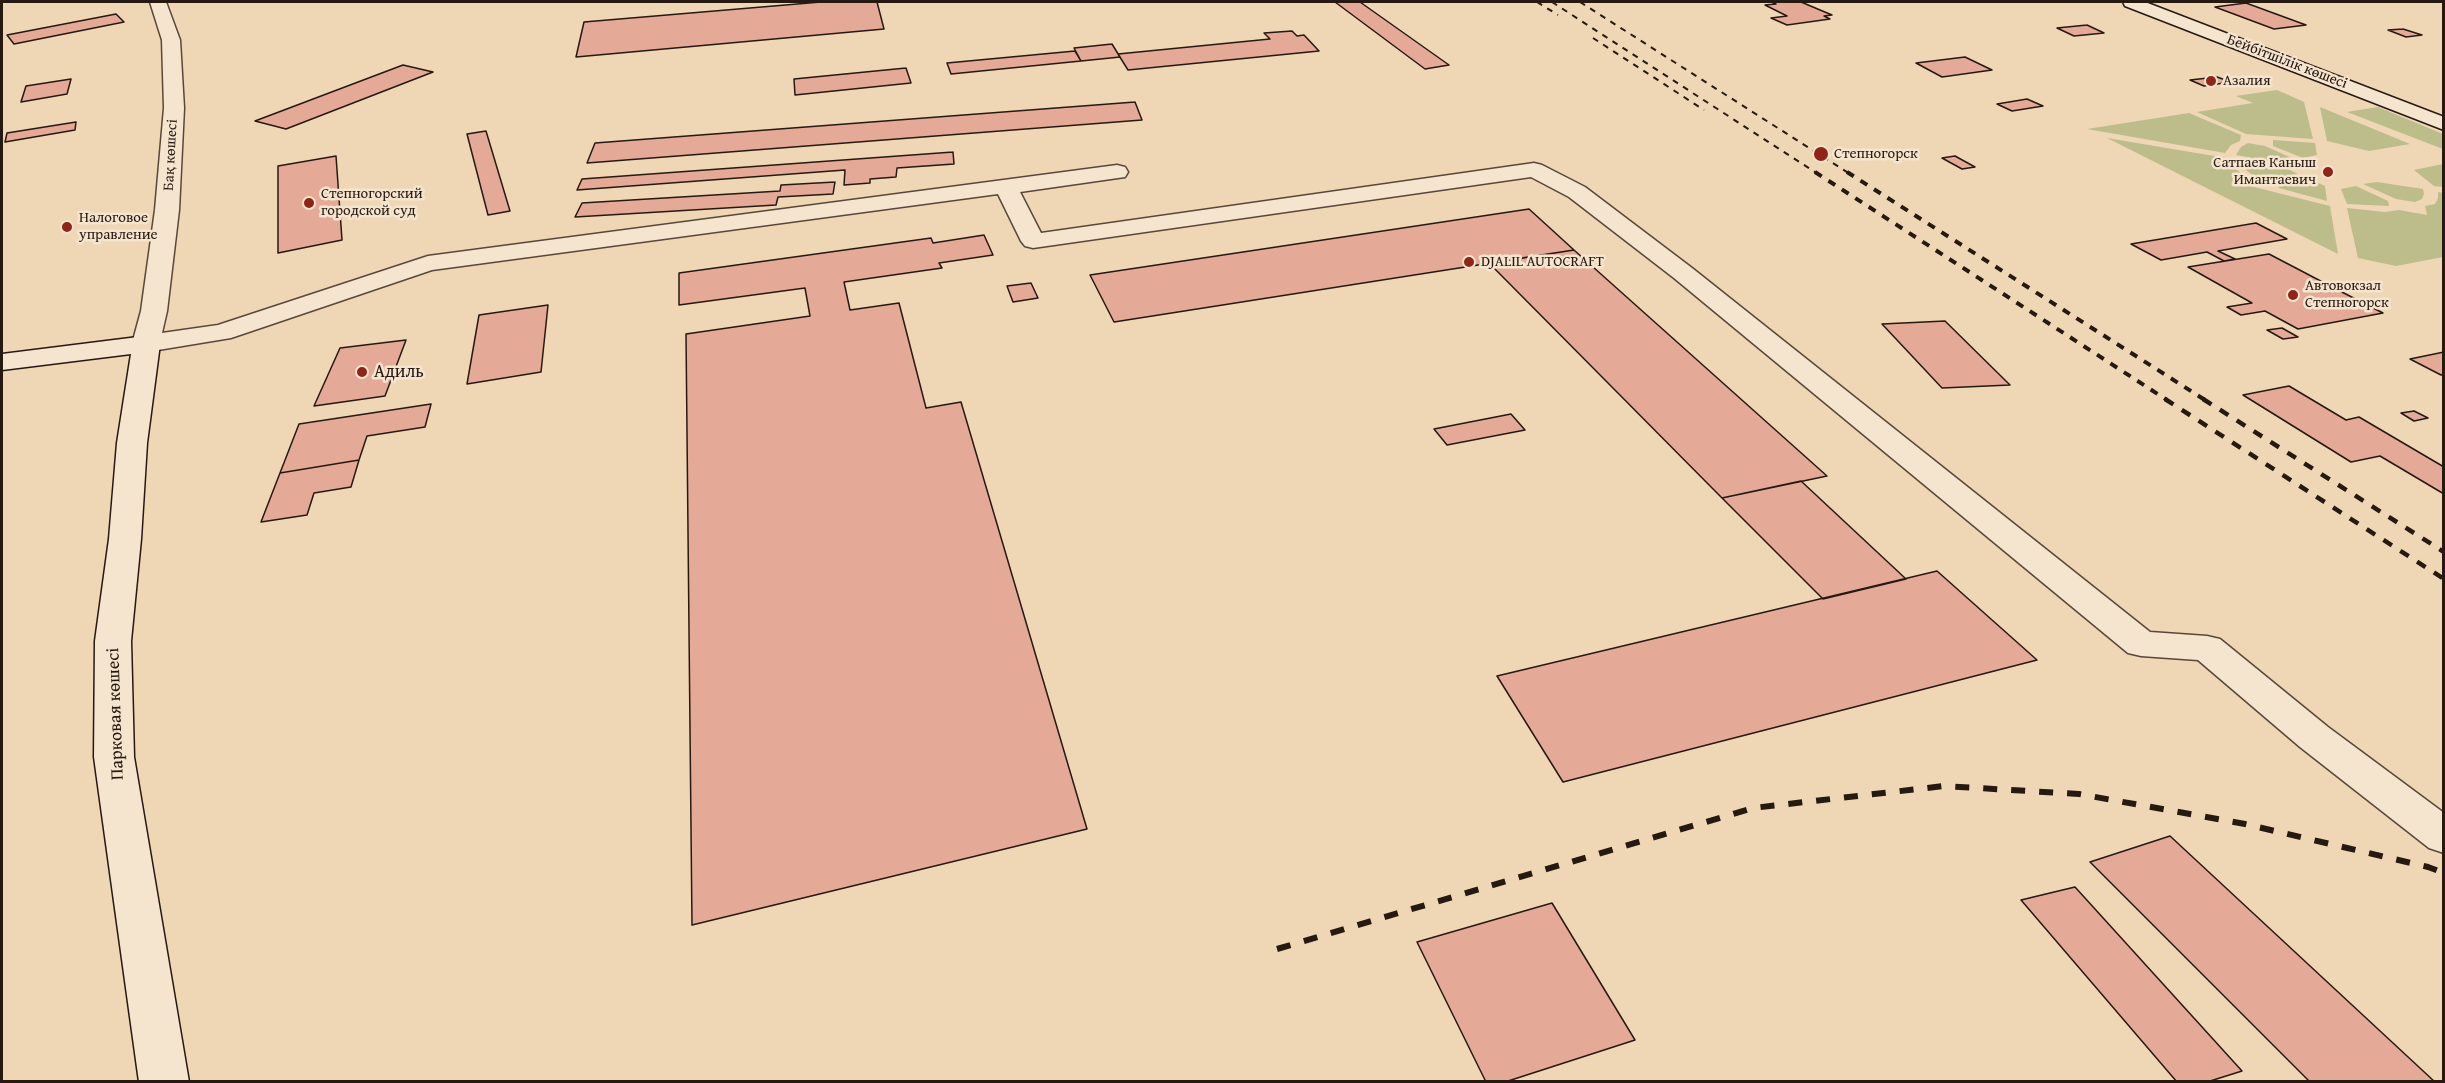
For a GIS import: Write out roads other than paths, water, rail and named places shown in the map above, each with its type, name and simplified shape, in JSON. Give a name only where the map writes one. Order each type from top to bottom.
[{"type":"street","name":"Бақ көшесі","points":[[146,344],[154,311],[167,210],[174,108],[171,40],[158,2]]},
{"type":"street","name":"Бейбітшілік көшесі","points":[[2131,2],[2444,124]]},
{"type":"street","points":[[1006,187],[1033,241],[1533,170],[1577,192],[1683,273],[2141,644],[2207,648],[2314,737],[2444,836]]},
{"type":"street","points":[[2,362],[222,332],[429,263],[1117,172]]},
{"type":"street","name":"Парковая көшесі","points":[[146,344],[132,443],[125,539],[113,641],[114,757],[164,1082]]},
{"type":"railway","points":[[1537,2],[1558,15]]},
{"type":"railway","points":[[1552,2],[1818,174]]},
{"type":"railway","points":[[1580,2],[1850,174]]},
{"type":"railway","points":[[1593,38],[1704,110]]},
{"type":"railway","points":[[1815,172],[2167,400]]},
{"type":"railway","points":[[1847,172],[2205,400]]},
{"type":"railway","points":[[2165,399],[2444,579]]},
{"type":"railway","points":[[2203,399],[2444,552]]},
{"type":"railway","points":[[1277,949],[1753,808],[1944,786],[2079,794],[2245,824],[2428,867],[2444,873]]},
{"type":"place","name":"Азалия","points":[[2211,81]]},
{"type":"place","name":"Степногорск","points":[[1821,154]]},
{"type":"place","name":"Сатпаев Каныш Имантаевич","points":[[2328,172]]},
{"type":"place","name":"Степногорский городской суд","points":[[309,203]]},
{"type":"place","name":"Налоговое управление","points":[[67,227]]},
{"type":"place","name":"DJALIL AUTOCRAFT","points":[[1469,262]]},
{"type":"place","name":"Автовокзал Степногорск","points":[[2293,295]]},
{"type":"place","name":"Адиль","points":[[362,372]]}]
